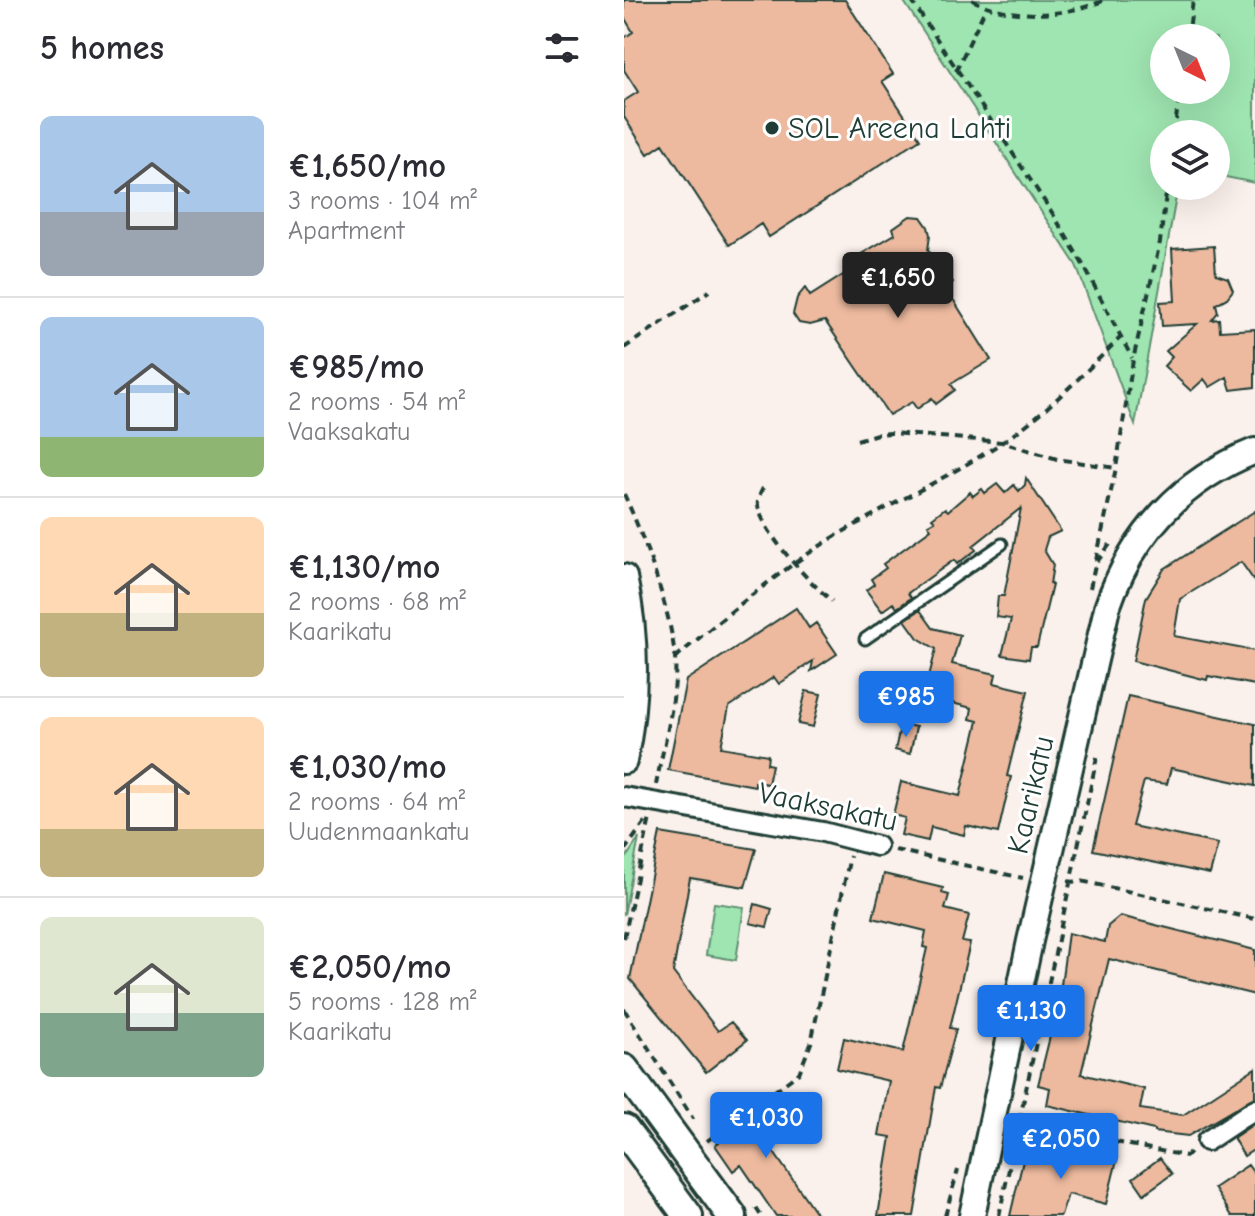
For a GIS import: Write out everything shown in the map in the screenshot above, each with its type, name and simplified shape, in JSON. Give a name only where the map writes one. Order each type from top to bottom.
[{"type":"main road","points":[[624,1069],[632,1098],[742,1210]]},
{"type":"main road","points":[[624,1129],[688,1216]]},
{"type":"street","name":"Kaarikatu","points":[[972,1216],[1030,941],[1107,608],[1117,579],[1144,534],[1183,494],[1232,460],[1255,451]]},
{"type":"street","points":[[624,577],[632,637],[634,697],[624,761]]},
{"type":"street","name":"Vaaksakatu","points":[[624,797],[823,832],[877,846]]},
{"type":"street","points":[[1207,1141],[1255,1109]]},
{"type":"lane","points":[[865,639],[1002,544]]},
{"type":"path","points":[[911,0],[1053,214],[1133,360]]},
{"type":"path","points":[[972,0],[986,7],[1032,15],[1083,9],[1105,0]]},
{"type":"path","points":[[1190,24],[1193,0]]},
{"type":"path","points":[[956,71],[986,7]]},
{"type":"path","points":[[1089,592],[1116,468],[1133,360],[1160,242],[1165,200]]},
{"type":"path","points":[[624,348],[709,291]]},
{"type":"path","points":[[675,658],[794,563],[1002,442],[1064,393],[1120,338]]},
{"type":"path","points":[[857,440],[891,433],[1002,442],[1057,459],[1116,468]]},
{"type":"path","points":[[763,488],[758,496],[758,507],[774,536],[807,580],[832,601]]},
{"type":"path","points":[[999,1216],[1099,744]]},
{"type":"path","points":[[624,851],[651,814]]},
{"type":"path","points":[[702,1134],[707,1141],[799,1073],[811,1043],[854,840]]},
{"type":"path","name":"Vaaksakatu","points":[[877,846],[1020,877]]},
{"type":"path","points":[[1068,882],[1081,881],[1255,919]]},
{"type":"path","points":[[624,1009],[695,1122]]},
{"type":"path","points":[[1019,1123],[1186,1156],[1207,1141]]},
{"type":"path","points":[[742,1210],[761,1216]]},
{"type":"green space","points":[[903,0],[1255,0],[1255,183],[1230,178],[1230,120],[1150,120],[1150,200],[1175,200],[1135,425],[1076,265]]},
{"type":"green space","points":[[639,838],[624,915],[624,861]]},
{"type":"green space","points":[[714,903],[744,907],[736,960],[706,955]]},
{"type":"building","name":"SOL Areena Lahti","points":[[624,0],[845,0],[893,74],[882,81],[920,139],[769,237],[761,224],[729,245],[663,144],[648,154],[624,117],[624,101],[638,92],[624,70],[624,38],[633,32],[624,17]]},
{"type":"building","points":[[910,216],[921,217],[928,227],[928,250],[953,282],[946,288],[991,360],[951,384],[955,390],[936,404],[932,398],[917,409],[912,402],[889,415],[825,321],[810,325],[799,323],[793,314],[797,298],[805,288],[810,296],[851,270],[846,263],[895,234],[893,228]]},
{"type":"building","points":[[1214,246],[1216,274],[1228,278],[1233,290],[1216,304],[1218,312],[1212,320],[1219,319],[1220,331],[1255,329],[1255,387],[1231,390],[1227,377],[1210,387],[1204,379],[1191,391],[1164,366],[1172,357],[1166,351],[1197,324],[1162,326],[1160,302],[1175,301],[1172,249]]},
{"type":"building","points":[[1026,478],[1061,531],[1048,537],[1044,550],[1053,565],[1052,585],[1037,647],[1031,647],[1029,659],[1002,655],[1011,619],[996,617],[998,596],[1004,596],[1021,508],[973,546],[976,550],[957,564],[954,560],[908,593],[911,598],[897,608],[893,603],[882,611],[866,590],[874,584],[871,579],[886,568],[883,564],[931,529],[928,525],[935,521],[932,518],[945,508],[948,511],[970,492],[973,496],[982,489],[985,493],[997,484],[1005,493],[1014,485],[1019,491],[1025,485]]},
{"type":"building","points":[[1255,511],[1255,582],[1241,562],[1180,599],[1174,636],[1255,651],[1255,685],[1208,676],[1207,680],[1133,661],[1146,598],[1164,569]]},
{"type":"building","points":[[796,608],[809,628],[816,623],[837,654],[811,671],[813,661],[779,684],[774,677],[729,707],[721,747],[768,755],[767,764],[772,765],[768,784],[755,782],[755,786],[668,770],[686,680]]},
{"type":"building","points":[[920,610],[933,628],[960,635],[952,664],[996,674],[994,683],[1028,691],[1007,776],[1011,777],[998,833],[966,826],[964,835],[931,827],[928,841],[901,835],[905,818],[893,815],[901,782],[960,796],[978,721],[970,719],[972,708],[924,696],[936,649],[918,638],[905,620]]},
{"type":"building","points":[[806,691],[821,694],[813,727],[798,724]]},
{"type":"building","points":[[1128,696],[1255,724],[1255,786],[1171,768],[1167,784],[1144,781],[1132,826],[1218,844],[1210,874],[1093,850]]},
{"type":"building","points":[[901,724],[916,727],[910,754],[895,750]]},
{"type":"building","points":[[660,833],[756,849],[745,887],[690,878],[673,972],[718,1031],[731,1022],[747,1040],[706,1072],[630,979]]},
{"type":"building","points":[[884,874],[943,888],[942,893],[949,895],[945,909],[969,915],[962,942],[970,943],[950,1028],[956,1029],[940,1088],[936,1087],[914,1216],[878,1216],[891,1137],[879,1135],[889,1081],[837,1069],[844,1038],[903,1052],[927,948],[923,947],[926,931],[873,918]]},
{"type":"building","points":[[755,904],[772,909],[767,927],[750,923]]},
{"type":"building","points":[[1120,916],[1255,950],[1255,995],[1109,959],[1081,1074],[1144,1089],[1140,1109],[1183,1115],[1255,1068],[1255,1097],[1188,1136],[1154,1132],[1047,1105],[1050,1088],[1038,1085],[1059,1000],[1068,933],[1105,942],[1108,926]]},
{"type":"building","points":[[782,1093],[795,1110],[775,1124],[784,1137],[770,1147],[818,1216],[776,1216],[741,1165],[733,1171],[715,1145]]},
{"type":"building","points":[[1255,1123],[1255,1149],[1244,1156],[1233,1138]]},
{"type":"building","points":[[1050,1144],[1117,1160],[1106,1204],[1068,1194],[1061,1216],[1010,1216],[1025,1152],[1046,1157]]},
{"type":"building","points":[[1160,1158],[1172,1174],[1144,1194],[1133,1178]]},
{"type":"building","points":[[1248,1165],[1255,1175],[1255,1216],[1232,1216],[1214,1188]]},
{"type":"place","name":"SOL Areena Lahti","points":[[772,128]]}]
